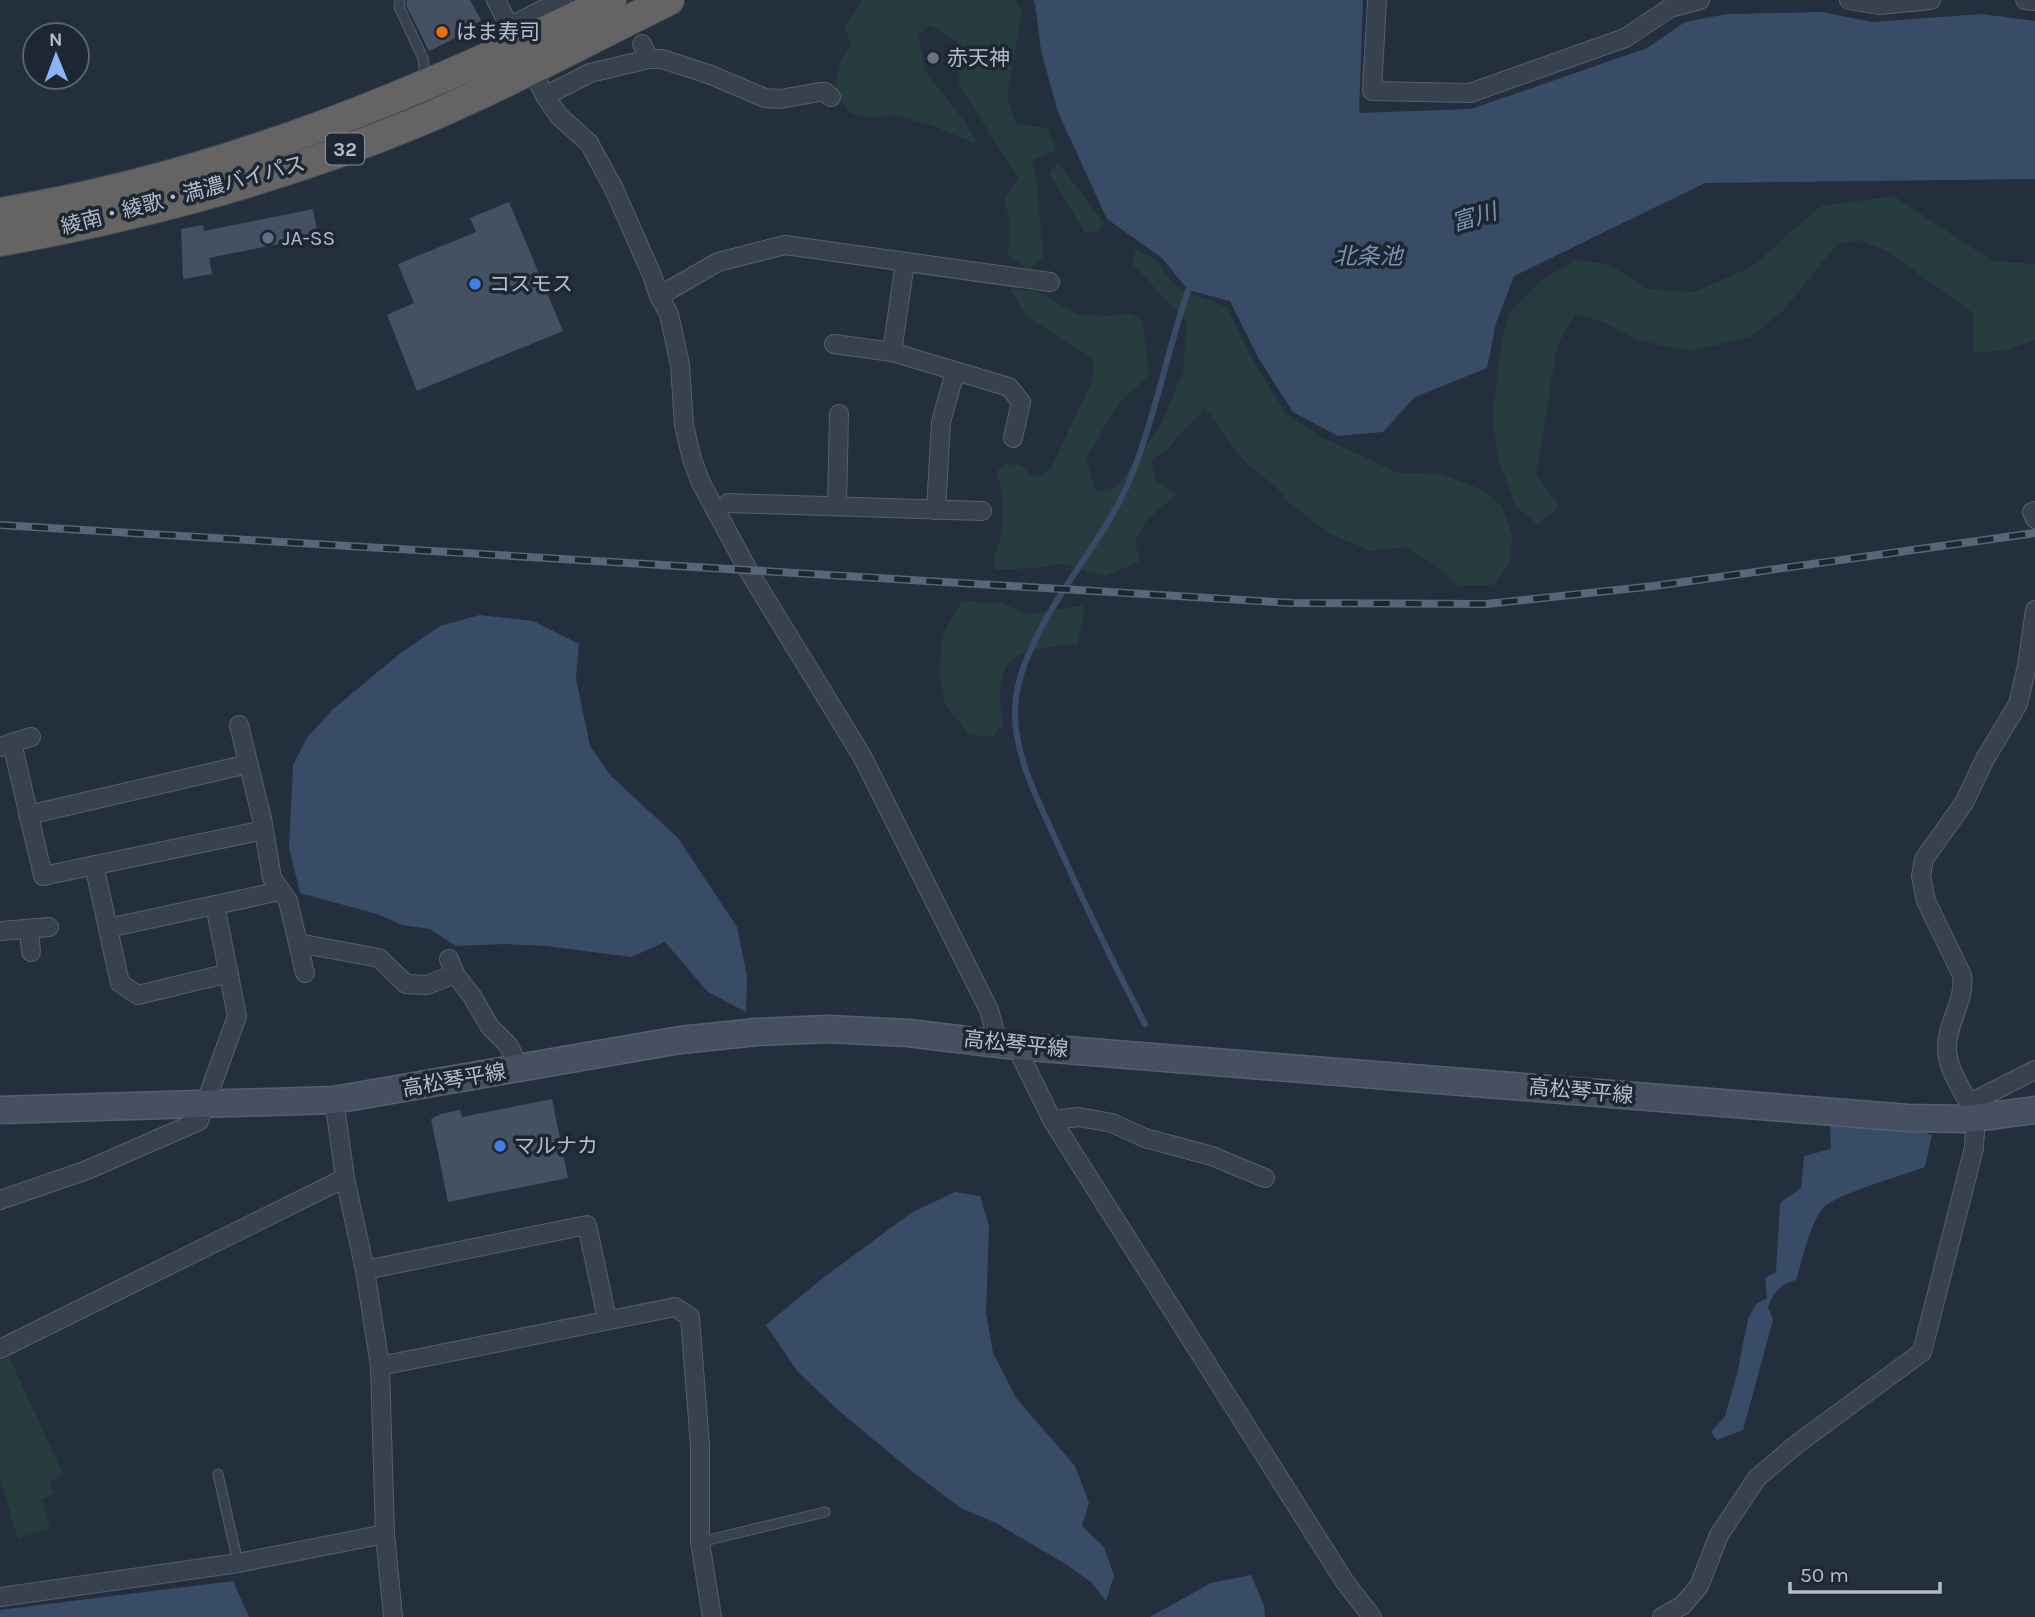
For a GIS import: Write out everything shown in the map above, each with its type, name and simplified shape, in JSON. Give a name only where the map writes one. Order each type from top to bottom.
[{"type":"highway","name":"綾南・綾歌・満濃バイパス","points":[[0,213],[81,198],[213,164],[345,119],[519,47],[611,0]]},
{"type":"highway","name":"綾南・綾歌・満濃バイパス","points":[[0,241],[132,212],[293,167],[414,123],[519,47],[668,0]]},
{"type":"main road","name":"高松琴平線","points":[[0,1110],[334,1100],[680,1040],[828,1028],[1908,1118],[1971,1111],[2035,1110]]},
{"type":"street","points":[[496,0],[545,96],[559,116],[589,143],[614,189],[669,314],[680,365],[684,425],[692,459],[701,483],[748,570],[862,756],[989,1010],[1052,1120],[1345,1582],[1372,1617]]},
{"type":"street","points":[[519,47],[561,0]]},
{"type":"street","points":[[1377,0],[1372,91],[1470,93],[1625,38],[1670,8],[1700,0]]},
{"type":"street","points":[[1849,0],[1879,5],[1931,0]]},
{"type":"street","points":[[2025,0],[2035,1]]},
{"type":"street","points":[[545,96],[590,73],[646,52],[765,98],[780,99],[820,92],[831,97]]},
{"type":"street","points":[[659,296],[718,262],[785,245],[1050,282]]},
{"type":"street","points":[[892,352],[905,262]]},
{"type":"street","points":[[834,344],[892,352],[1009,387],[1021,401],[1013,438]]},
{"type":"street","points":[[936,510],[941,422],[955,372]]},
{"type":"street","points":[[837,506],[839,414]]},
{"type":"street","points":[[728,503],[982,511]]},
{"type":"street","points":[[2035,511],[2032,512],[2035,519]]},
{"type":"street","points":[[1662,1617],[1683,1605],[1699,1586],[1719,1535],[1756,1478],[1797,1444],[1922,1352],[1974,1148],[1971,1111],[1951,1068],[1947,1049],[1949,1031],[1964,987],[1962,975],[1926,901],[1921,876],[1924,859],[1964,803],[1985,759],[2018,704],[2035,610]]},
{"type":"street","points":[[239,725],[264,830],[272,878],[288,901],[305,972]]},
{"type":"street","points":[[31,737],[6,745],[28,815],[43,876],[264,830]]},
{"type":"street","points":[[28,815],[248,764]]},
{"type":"street","points":[[94,864],[120,983],[138,995],[229,973]]},
{"type":"street","points":[[108,928],[280,891]]},
{"type":"street","points":[[0,1200],[87,1170],[200,1121],[237,1016],[215,905]]},
{"type":"street","points":[[0,931],[49,927]]},
{"type":"street","points":[[29,929],[31,952]]},
{"type":"street","points":[[298,943],[379,958],[406,984],[427,985],[452,966],[490,1027],[509,1046],[519,1069]]},
{"type":"street","points":[[1971,1111],[2035,1070]]},
{"type":"street","points":[[334,1100],[345,1178],[365,1270],[380,1366],[386,1534],[393,1617]]},
{"type":"street","points":[[1971,1111],[2035,1123]]},
{"type":"street","points":[[1052,1120],[1079,1117],[1112,1123],[1145,1138],[1212,1156],[1265,1178]]},
{"type":"street","points":[[0,1349],[345,1178]]},
{"type":"street","points":[[365,1270],[587,1225],[607,1320]]},
{"type":"street","points":[[380,1366],[675,1307],[690,1317],[700,1446],[700,1542],[712,1617]]},
{"type":"street","points":[[0,1597],[238,1563],[386,1534]]},
{"type":"lane","points":[[400,0],[399,7],[423,58],[425,86]]},
{"type":"lane","points":[[218,1474],[238,1563]]},
{"type":"lane","points":[[700,1542],[825,1512]]},
{"type":"lane","points":[[0,1587],[22,1594]]},
{"type":"green space","points":[[862,0],[1015,0],[1022,12],[1007,99],[1017,124],[1048,128],[1056,150],[1032,160],[1037,182],[1043,257],[1029,270],[1008,255],[1010,223],[1004,198],[1019,179],[959,85],[957,42],[930,25],[918,34],[925,71],[965,122],[977,144],[930,125],[895,115],[874,118],[851,114],[835,91],[839,64],[851,44],[845,27]]},
{"type":"green space","points":[[1058,163],[1104,223],[1099,231],[1086,234],[1049,173]]},
{"type":"green space","points":[[1894,196],[1992,261],[2035,264],[2035,340],[2007,350],[1973,353],[1974,314],[1887,251],[1858,240],[1837,244],[1783,311],[1750,337],[1691,351],[1640,341],[1601,321],[1575,314],[1557,346],[1536,475],[1559,506],[1538,525],[1516,506],[1499,462],[1492,416],[1501,344],[1509,313],[1541,281],[1575,260],[1608,264],[1648,289],[1694,292],[1751,267],[1821,206]]},
{"type":"green space","points":[[1135,248],[1157,261],[1177,288],[1227,307],[1254,363],[1287,415],[1321,437],[1399,473],[1441,474],[1481,489],[1502,507],[1512,534],[1511,561],[1493,585],[1457,586],[1438,567],[1404,547],[1371,551],[1330,534],[1288,502],[1277,488],[1243,460],[1205,408],[1166,450],[1151,461],[1156,481],[1177,494],[1145,522],[1135,542],[1140,561],[1106,576],[1060,564],[995,570],[995,554],[1003,525],[1002,495],[996,473],[1004,464],[1020,465],[1034,477],[1050,470],[1092,381],[1094,360],[1027,317],[1010,289],[1036,291],[1077,314],[1107,316],[1131,313],[1143,322],[1149,376],[1120,401],[1086,458],[1096,491],[1116,487],[1161,425],[1183,371],[1187,322],[1132,264]]},
{"type":"green space","points":[[962,601],[1002,603],[1029,615],[1085,605],[1078,644],[1023,653],[1005,669],[1000,701],[1003,725],[992,737],[969,735],[945,704],[939,673],[943,634]]},
{"type":"green space","points":[[9,1357],[63,1474],[50,1483],[54,1493],[42,1500],[50,1528],[18,1539],[0,1478],[0,1362]]},
{"type":"water","name":"北条池","points":[[1033,0],[1363,0],[1359,113],[1471,109],[1647,48],[1685,22],[1727,14],[1822,12],[1872,22],[1981,14],[2035,21],[2035,179],[1705,183],[1514,276],[1496,323],[1487,368],[1415,397],[1383,432],[1338,436],[1293,412],[1259,359],[1230,301],[1188,290],[1162,258],[1107,219],[1058,112],[1041,51]]},
{"type":"water","points":[[480,615],[533,621],[579,644],[576,678],[590,746],[611,776],[678,838],[737,927],[747,976],[746,1012],[708,992],[665,942],[631,957],[546,946],[456,946],[430,929],[402,925],[377,914],[300,893],[289,847],[293,765],[307,738],[332,710],[398,655],[440,626]]},
{"type":"water","points":[[1830,1124],[1919,1131],[1932,1135],[1925,1167],[1855,1191],[1823,1208],[1810,1233],[1796,1280],[1778,1289],[1768,1307],[1773,1320],[1743,1430],[1717,1440],[1711,1432],[1725,1416],[1748,1319],[1756,1304],[1767,1298],[1765,1278],[1776,1272],[1780,1203],[1801,1188],[1804,1156],[1831,1149]]},
{"type":"water","points":[[955,1192],[980,1196],[989,1226],[986,1313],[993,1353],[1016,1398],[1075,1466],[1089,1503],[1082,1526],[1104,1547],[1114,1576],[1106,1601],[1091,1582],[1064,1563],[996,1523],[961,1508],[910,1470],[838,1410],[798,1372],[766,1325],[823,1278],[911,1213]]},
{"type":"water","points":[[1251,1575],[1264,1606],[1265,1617],[1150,1617],[1211,1583]]},
{"type":"water","points":[[233,1581],[249,1617],[0,1617],[0,1610]]},
{"type":"building","name":"はま寿司","points":[[407,0],[470,0],[483,24],[429,51],[406,5]]},
{"type":"building","name":"コスモス","points":[[509,202],[563,331],[417,391],[387,315],[414,303],[398,264],[476,232],[470,218]]},
{"type":"building","points":[[313,209],[318,236],[209,258],[212,274],[183,279],[181,229],[203,225],[204,231]]},
{"type":"building","points":[[552,1099],[568,1178],[448,1202],[431,1119],[460,1110],[462,1117]]},
{"type":"waterway","points":[[1145,1024],[1087,908],[1035,794],[1020,749],[1015,706],[1021,674],[1039,632],[1124,494],[1149,426],[1190,285]]},
{"type":"railway","points":[[0,525],[1292,603],[1486,604],[1654,586],[2035,533]]},
{"type":"place","name":"はま寿司","points":[[442,32]]},
{"type":"place","name":"赤天神","points":[[933,58]]},
{"type":"place","name":"JA-SS","points":[[268,238]]},
{"type":"place","name":"コスモス","points":[[475,284]]},
{"type":"place","name":"マルナカ","points":[[500,1146]]},
{"type":"water label","name":"富川","points":[[1474,217]]}]
